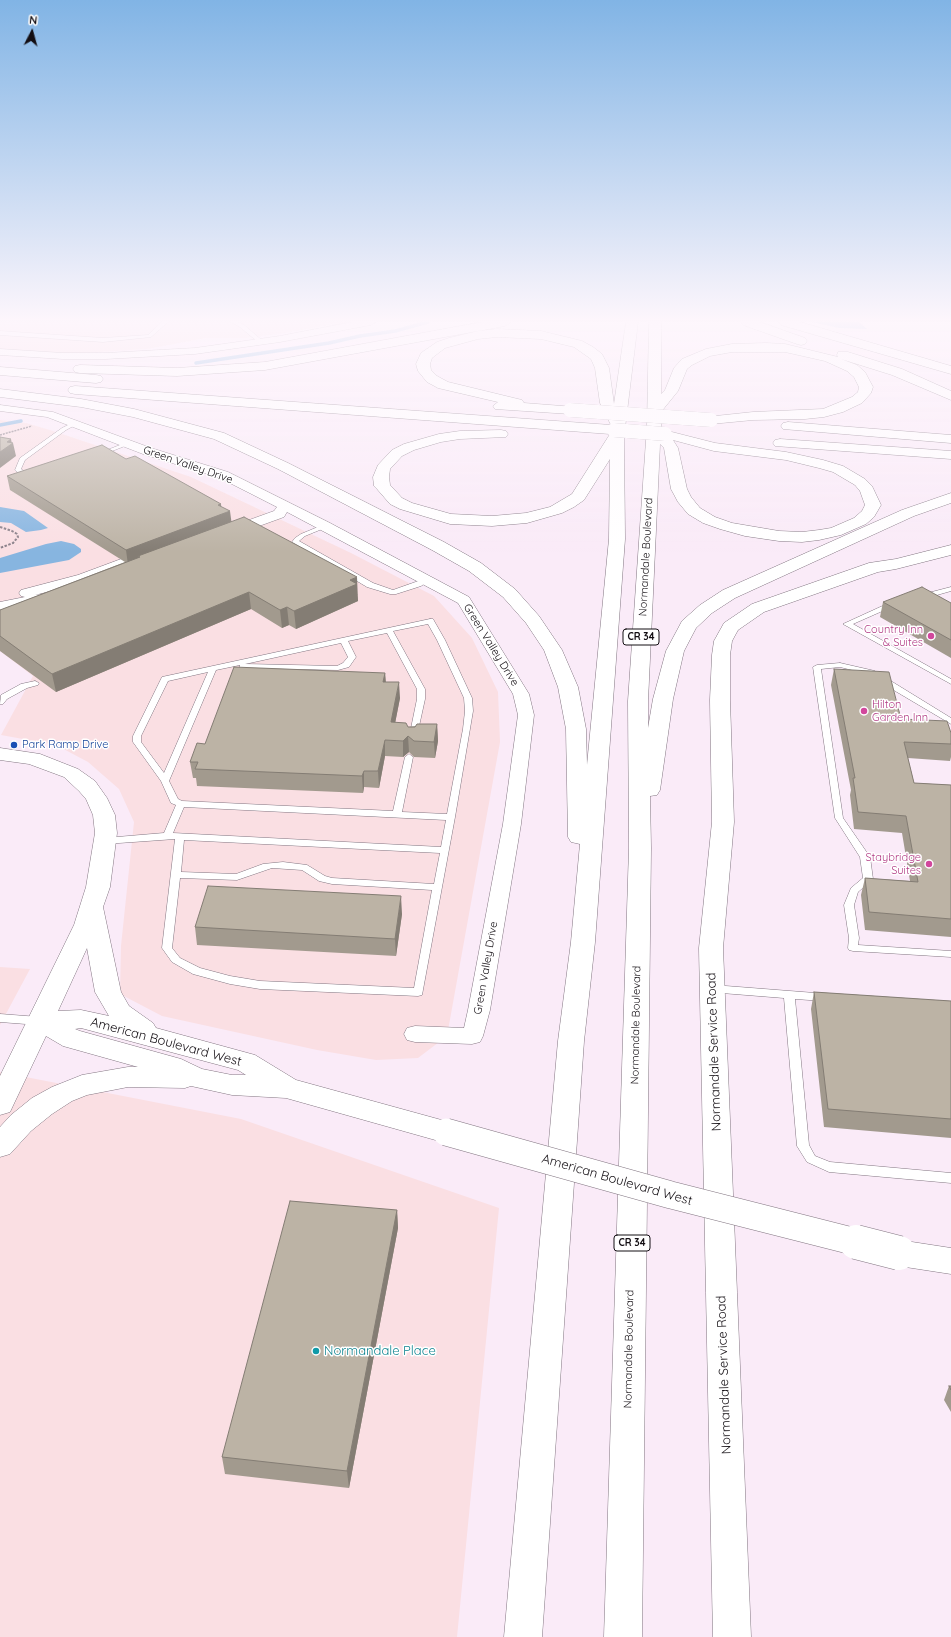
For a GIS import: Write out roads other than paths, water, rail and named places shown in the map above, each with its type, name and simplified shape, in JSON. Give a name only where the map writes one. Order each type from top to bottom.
[{"type":"main road","points":[[39,398],[80,403],[134,413],[219,436],[283,466],[438,546],[475,567],[509,593],[533,620],[553,650],[568,687],[576,729],[583,942]]},
{"type":"main road","points":[[173,398],[566,431]]},
{"type":"main road","points":[[498,398],[537,408]]},
{"type":"main road","points":[[606,398],[617,431]]},
{"type":"main road","points":[[621,398],[617,431],[578,497],[556,510],[527,518],[492,521],[450,519],[406,506],[396,501],[382,486],[381,477],[383,468],[389,460],[403,450],[422,442],[460,435],[566,431],[617,431],[658,425],[715,443],[805,459],[838,469],[860,482],[871,497],[873,505],[868,514],[860,521],[835,532],[802,537],[773,536],[745,532],[709,520],[694,511],[684,499],[679,489],[672,448],[658,425]]},
{"type":"main road","name":"Normandale Boulevard","points":[[623,1637],[640,848],[638,701],[658,425],[657,398]]},
{"type":"main road","points":[[658,425],[668,398]]},
{"type":"main road","points":[[711,420],[753,416],[805,415],[848,406],[859,398]]},
{"type":"main road","points":[[464,403],[711,420],[951,440]]},
{"type":"main road","name":"CR 34","points":[[523,1637],[571,1041],[583,942],[617,539],[617,431]]},
{"type":"main road","points":[[715,443],[951,455]]},
{"type":"main road","points":[[640,848],[663,699],[675,651],[688,625],[706,608],[736,591],[908,513],[951,498]]},
{"type":"main road","name":"Normandale Service Road","points":[[875,567],[878,559],[925,545],[951,541]]},
{"type":"main road","name":"Normandale Service Road","points":[[732,1637],[711,948],[723,822],[720,700],[721,655],[723,641],[730,627],[758,608],[875,567],[896,564],[951,550]]},
{"type":"main road","points":[[0,1104],[86,925],[99,879],[106,833],[104,815],[96,798],[87,786],[71,773],[33,758],[1,754]]},
{"type":"main road","points":[[92,907],[108,992],[120,1013],[153,1037]]},
{"type":"main road","name":"American Boulevard West","points":[[40,1021],[81,1019],[246,1062],[286,1088]]},
{"type":"main road","name":"American Boulevard West","points":[[40,1021],[72,1039],[171,1066],[197,1078],[232,1085],[286,1088],[671,1195],[899,1253],[951,1261]]},
{"type":"main road","points":[[0,1146],[21,1123],[42,1106],[62,1094],[82,1085],[128,1077],[197,1078]]},
{"type":"street","name":"Green Valley Drive","points":[[0,408],[49,414],[76,423],[126,444],[224,475],[325,526],[464,600],[521,694],[526,715],[512,824],[480,1010],[472,1036],[416,1034]]},
{"type":"street","points":[[218,532],[279,514],[284,506]]},
{"type":"street","points":[[0,598],[84,578],[159,554],[92,584],[61,594],[0,606]]},
{"type":"lane","points":[[35,475],[27,476],[18,470],[22,459],[64,429],[76,423]]},
{"type":"lane","points":[[92,457],[126,444]]},
{"type":"lane","points":[[325,526],[303,534],[295,542],[370,585],[393,592],[426,580]]},
{"type":"lane","points":[[915,599],[951,589]]},
{"type":"lane","points":[[901,602],[847,624],[951,682]]},
{"type":"lane","points":[[180,837],[167,948],[176,960],[197,971],[230,980],[260,985],[418,992],[444,850],[451,817],[467,729],[469,711],[468,698],[441,640],[430,621],[165,679],[137,736],[137,742],[165,781],[174,801],[181,804],[451,817]]},
{"type":"lane","points":[[389,630],[420,689],[421,699],[412,740]]},
{"type":"lane","points":[[230,665],[338,668],[346,665],[352,657],[344,640]]},
{"type":"lane","points":[[951,722],[872,673],[840,665],[817,667],[838,818],[864,857],[868,879],[854,890],[849,905],[854,938],[853,948],[951,954]]},
{"type":"lane","points":[[165,781],[213,669]]},
{"type":"lane","points":[[0,702],[4,697],[24,686],[35,683]]},
{"type":"lane","points":[[397,814],[409,757]]},
{"type":"lane","points":[[167,836],[181,804]]},
{"type":"lane","points":[[105,841],[167,836],[444,850]]},
{"type":"lane","points":[[176,875],[237,878],[263,867],[283,865],[304,867],[322,879],[332,881],[438,887]]},
{"type":"lane","points":[[712,989],[837,998]]},
{"type":"lane","points":[[789,994],[802,1139],[811,1159],[829,1167],[951,1178]]},
{"type":"lane","points":[[0,1018],[40,1021]]},
{"type":"water","points":[[0,507],[24,511],[48,528],[26,532],[11,523],[0,522]]},
{"type":"water","points":[[61,541],[74,544],[81,549],[81,552],[69,560],[0,573],[0,558]]},
{"type":"waterway","points":[[0,425],[21,421]]},
{"type":"place","name":"Country Inn & Suites","points":[[931,636]]},
{"type":"place","name":"Hilton Garden Inn","points":[[864,711]]},
{"type":"place","name":"Park Ramp Drive","points":[[14,745]]},
{"type":"place","name":"Staybridge Suites","points":[[929,864]]},
{"type":"place","name":"Normandale Place","points":[[316,1351]]}]
